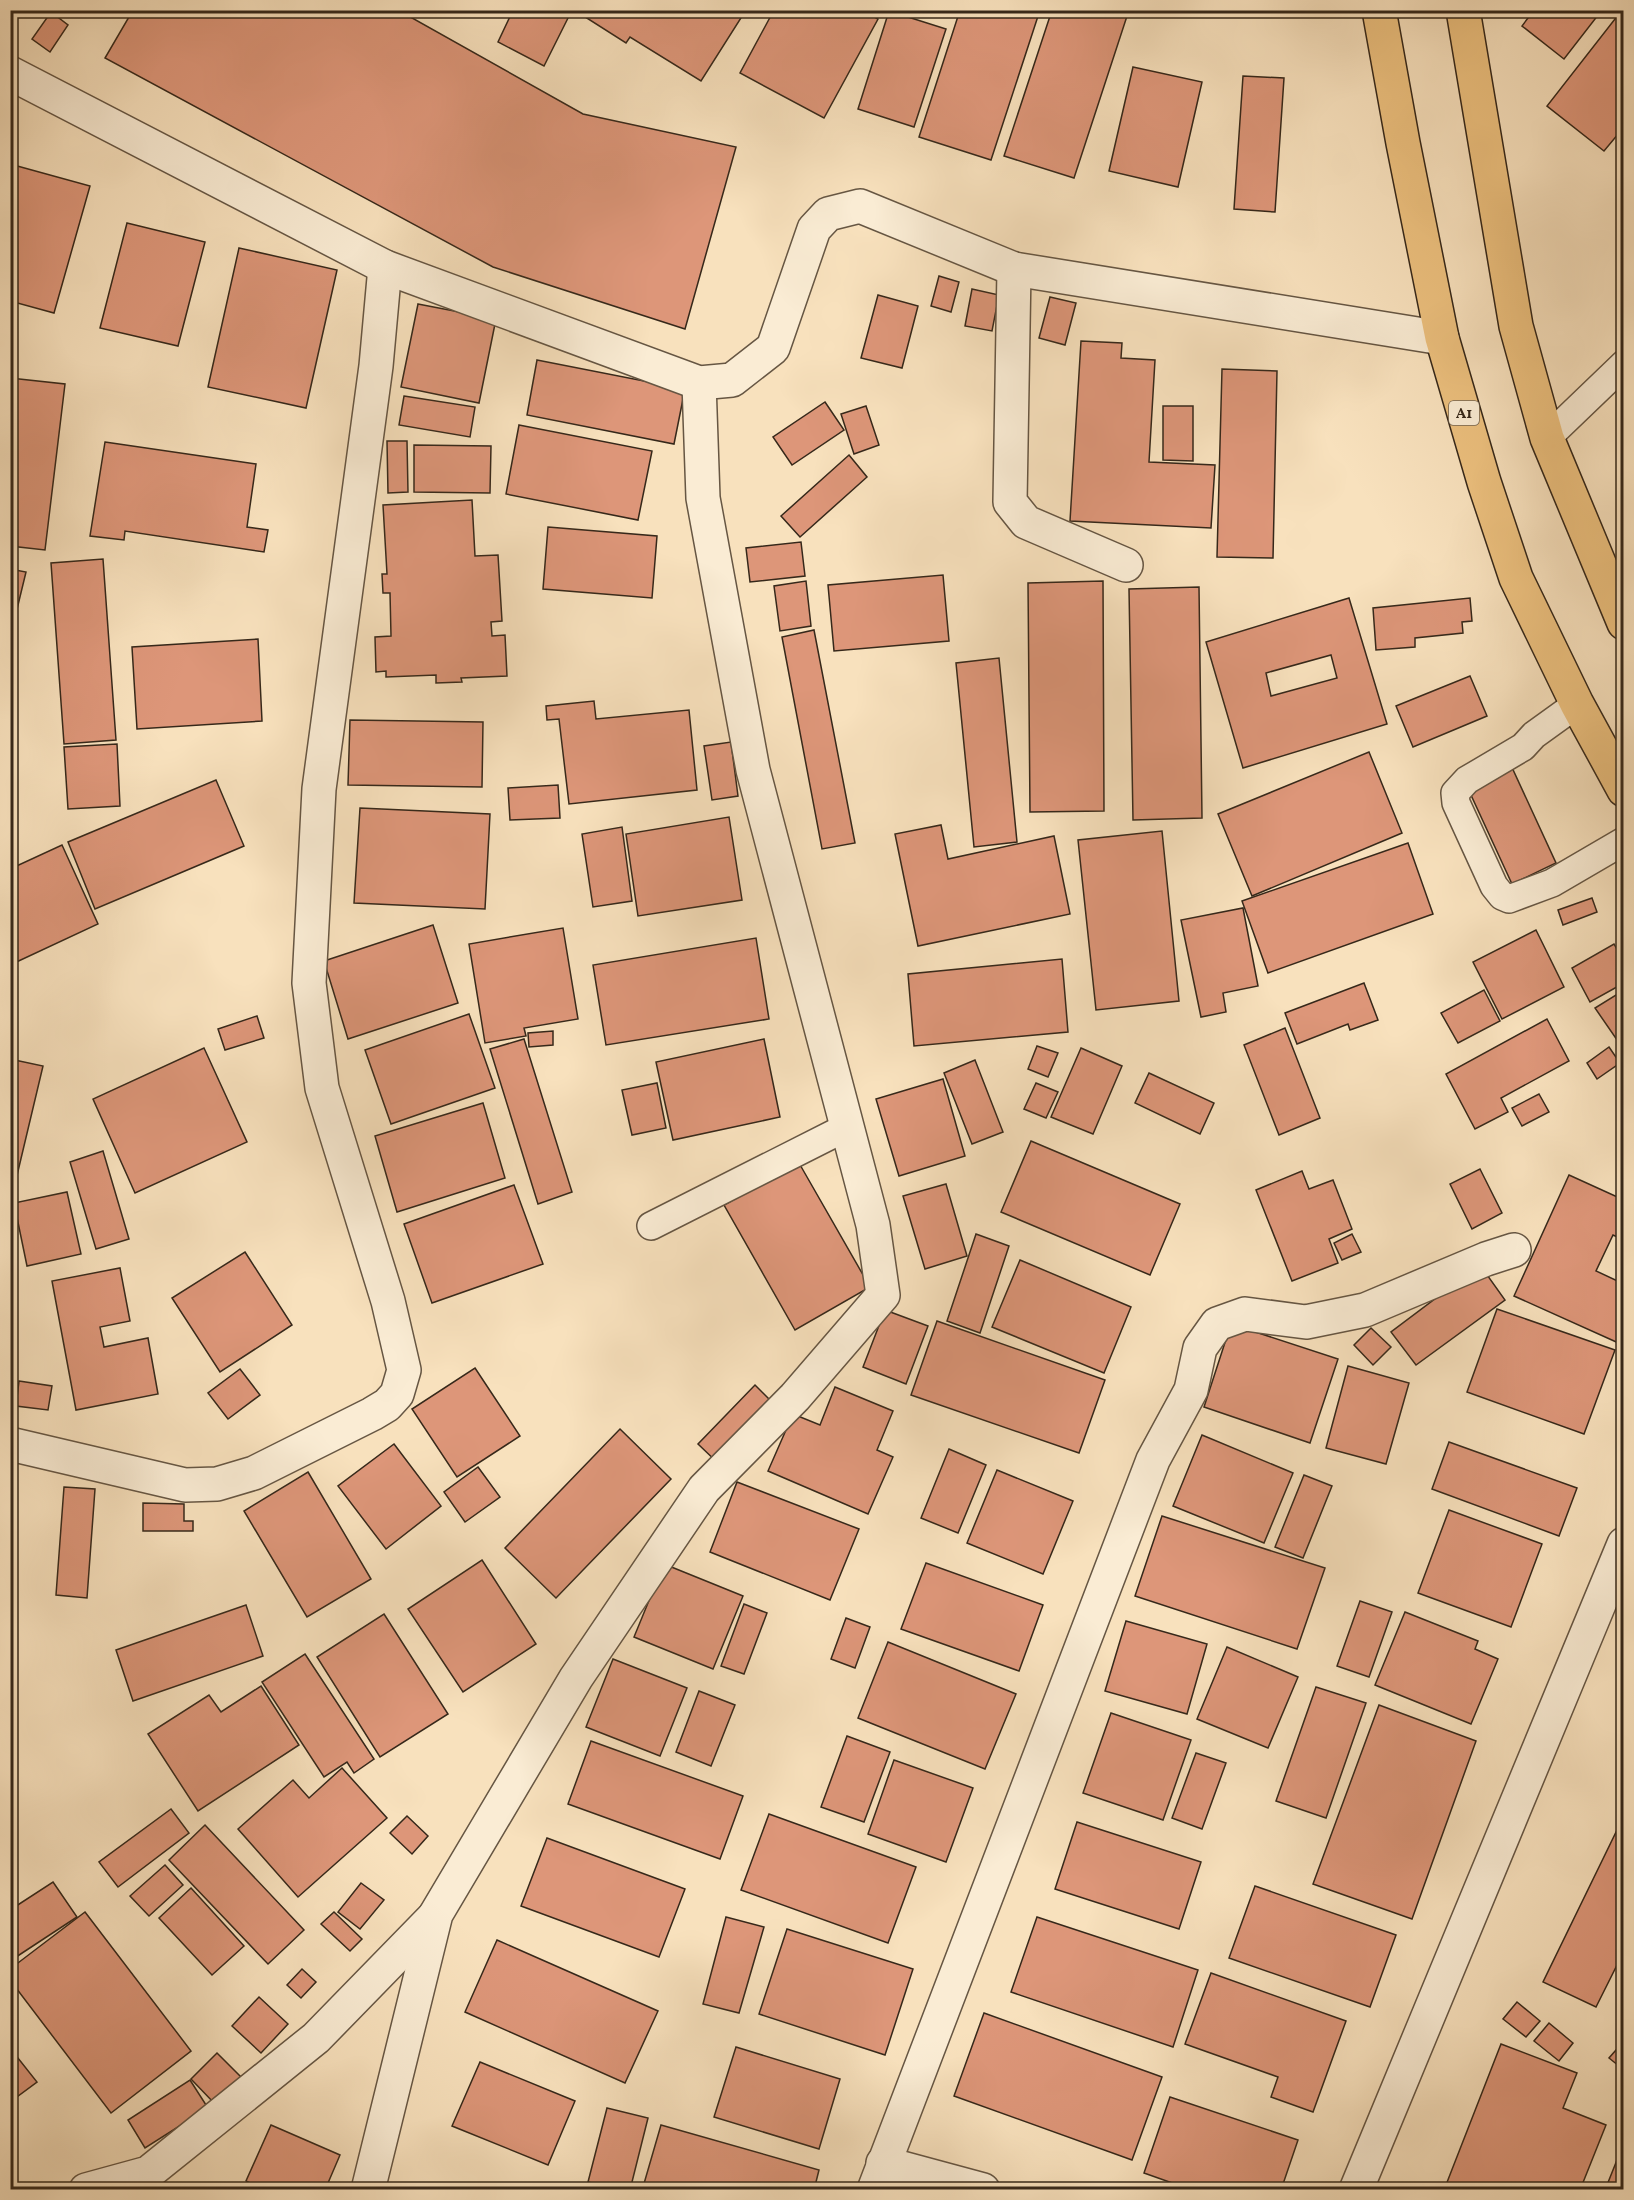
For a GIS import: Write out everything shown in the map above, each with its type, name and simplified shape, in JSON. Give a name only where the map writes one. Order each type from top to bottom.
[{"type":"highway","name":"A1","points":[[1379,10],[1442,338],[1484,482],[1516,578],[1577,704],[1623,790]]},
{"type":"highway","points":[[1463,10],[1516,326],[1547,438],[1623,623]]},
{"type":"street","points":[[10,73],[385,267],[699,383],[732,380],[773,348],[814,229],[828,214],[860,206],[1014,269],[1442,338]]},
{"type":"street","points":[[10,1444],[185,1485],[217,1484],[254,1473],[372,1414],[387,1405],[397,1394],[404,1370],[402,1355],[388,1301],[322,1088],[309,983],[319,789],[376,366],[385,267]]},
{"type":"street","points":[[1014,269],[1010,502],[1026,522],[1126,565]]},
{"type":"street","points":[[86,2190],[148,2173],[316,2038],[436,1914],[576,1678],[704,1489],[795,1397],[884,1295],[873,1225],[753,770],[702,498],[699,383]]},
{"type":"street","points":[[983,2190],[879,2176],[1153,1460],[1191,1390],[1200,1348],[1217,1324],[1245,1314],[1306,1322],[1365,1310],[1486,1258],[1514,1250]]},
{"type":"street","points":[[1356,2190],[1623,1544]]},
{"type":"street","points":[[368,2190],[436,1914]]},
{"type":"lane","points":[[1547,438],[1623,364]]},
{"type":"lane","points":[[1577,704],[1534,735],[1523,747],[1467,780],[1455,793],[1456,803],[1494,886],[1502,896],[1509,899],[1552,883],[1623,841]]},
{"type":"lane","points":[[651,1226],[848,1126]]},
{"type":"building","points":[[133,10],[398,10],[583,114],[736,147],[685,329],[493,267],[105,58]]},
{"type":"building","points":[[513,10],[572,10],[544,66],[498,42]]},
{"type":"building","points":[[585,10],[746,10],[701,81],[630,37],[626,43],[582,15]]},
{"type":"building","points":[[774,10],[862,10],[878,19],[824,118],[740,73]]},
{"type":"building","points":[[960,10],[1040,10],[991,160],[919,137]]},
{"type":"building","points":[[1052,10],[1129,10],[1074,178],[1004,156]]},
{"type":"building","points":[[1534,10],[1602,10],[1564,59],[1522,26]]},
{"type":"building","points":[[1624,10],[1624,127],[1604,151],[1547,106]]},
{"type":"building","points":[[889,11],[946,29],[914,127],[858,109]]},
{"type":"building","points":[[51,12],[68,25],[50,52],[32,39]]},
{"type":"building","points":[[1133,67],[1202,82],[1178,187],[1109,171]]},
{"type":"building","points":[[1243,76],[1284,78],[1275,212],[1234,209]]},
{"type":"building","points":[[10,164],[90,186],[54,313],[10,301]]},
{"type":"building","points":[[127,223],[205,242],[178,346],[100,328]]},
{"type":"building","points":[[239,248],[337,270],[306,408],[208,387]]},
{"type":"building","points":[[939,276],[959,282],[951,312],[931,306]]},
{"type":"building","points":[[972,289],[999,295],[992,331],[965,326]]},
{"type":"building","points":[[878,295],[918,306],[902,368],[861,358]]},
{"type":"building","points":[[1050,297],[1076,303],[1065,345],[1039,338]]},
{"type":"building","points":[[418,304],[496,319],[479,403],[401,387]]},
{"type":"building","points":[[1081,341],[1122,343],[1121,358],[1155,360],[1149,462],[1215,465],[1211,528],[1070,521]]},
{"type":"building","points":[[537,360],[685,389],[674,444],[527,415]]},
{"type":"building","points":[[1222,369],[1277,371],[1273,558],[1217,557]]},
{"type":"building","points":[[10,378],[65,384],[45,550],[10,546]]},
{"type":"building","points":[[404,396],[475,407],[470,437],[399,425]]},
{"type":"building","points":[[825,402],[844,430],[792,465],[773,437]]},
{"type":"building","points":[[866,406],[879,445],[854,454],[841,414]]},
{"type":"building","points":[[1163,406],[1193,406],[1193,461],[1163,460]]},
{"type":"building","points":[[519,425],[652,451],[638,520],[506,494]]},
{"type":"building","points":[[387,441],[407,441],[408,492],[388,493]]},
{"type":"building","points":[[105,442],[256,464],[247,527],[268,530],[264,552],[125,531],[124,540],[90,536]]},
{"type":"building","points":[[414,445],[491,446],[490,493],[414,492]]},
{"type":"building","points":[[849,455],[867,477],[800,537],[781,516]]},
{"type":"building","points":[[472,500],[475,556],[498,555],[502,621],[491,622],[492,636],[505,635],[507,676],[461,678],[462,682],[436,683],[436,675],[386,677],[386,671],[376,672],[375,637],[391,636],[390,593],[383,593],[382,574],[387,574],[383,505]]},
{"type":"building","points":[[548,527],[657,536],[652,598],[543,589]]},
{"type":"building","points":[[801,542],[805,576],[750,582],[746,548]]},
{"type":"building","points":[[103,559],[116,740],[64,744],[51,563]]},
{"type":"building","points":[[10,569],[26,572],[10,638]]},
{"type":"building","points":[[943,575],[949,641],[834,651],[828,585]]},
{"type":"building","points":[[806,581],[811,626],[780,631],[774,586]]},
{"type":"building","points":[[1103,581],[1104,811],[1030,812],[1028,583]]},
{"type":"building","points":[[1199,587],[1202,818],[1133,820],[1129,589]]},
{"type":"building","points":[[1349,598],[1387,724],[1243,768],[1206,642]],"holes":[[[1331,655],[1337,678],[1271,696],[1266,673]]]},
{"type":"building","points":[[1470,598],[1472,621],[1462,622],[1463,633],[1415,638],[1415,647],[1376,650],[1373,608]]},
{"type":"building","points":[[814,630],[855,843],[822,849],[782,637]]},
{"type":"building","points":[[258,639],[262,721],[137,729],[132,647]]},
{"type":"building","points":[[999,658],[1017,842],[974,847],[956,663]]},
{"type":"building","points":[[1470,676],[1487,716],[1413,747],[1396,706]]},
{"type":"building","points":[[594,701],[596,719],[689,710],[697,790],[569,804],[559,719],[547,720],[546,706]]},
{"type":"building","points":[[350,720],[483,722],[482,787],[348,785]]},
{"type":"building","points":[[731,742],[738,796],[712,800],[704,746]]},
{"type":"building","points":[[117,744],[120,806],[68,809],[64,747]]},
{"type":"building","points":[[1369,752],[1402,833],[1252,896],[1218,814]]},
{"type":"building","points":[[1509,761],[1556,863],[1512,884],[1465,782]]},
{"type":"building","points":[[216,780],[244,846],[95,909],[68,842]]},
{"type":"building","points":[[558,785],[560,818],[510,820],[508,788]]},
{"type":"building","points":[[360,808],[490,814],[485,909],[354,903]]},
{"type":"building","points":[[729,817],[742,900],[638,916],[626,834]]},
{"type":"building","points":[[941,825],[948,859],[1054,836],[1070,914],[918,946],[895,834]]},
{"type":"building","points":[[622,827],[632,901],[593,907],[582,834]]},
{"type":"building","points":[[1162,831],[1179,1001],[1096,1010],[1078,840]]},
{"type":"building","points":[[1408,843],[1433,914],[1268,973],[1242,901]]},
{"type":"building","points":[[62,845],[98,924],[10,965],[10,869]]},
{"type":"building","points":[[1592,898],[1597,912],[1563,925],[1558,910]]},
{"type":"building","points":[[1243,908],[1258,986],[1223,993],[1226,1012],[1201,1017],[1181,920]]},
{"type":"building","points":[[433,925],[458,1003],[348,1039],[324,961]]},
{"type":"building","points":[[563,928],[578,1019],[524,1028],[526,1036],[485,1043],[469,944]]},
{"type":"building","points":[[1536,930],[1564,987],[1502,1019],[1473,962]]},
{"type":"building","points":[[756,938],[769,1019],[606,1045],[593,965]]},
{"type":"building","points":[[1614,944],[1624,962],[1624,983],[1590,1002],[1572,968]]},
{"type":"building","points":[[1062,959],[1068,1032],[914,1046],[908,974]]},
{"type":"building","points":[[1364,983],[1378,1020],[1350,1030],[1348,1024],[1297,1044],[1285,1013]]},
{"type":"building","points":[[1484,990],[1500,1021],[1458,1043],[1441,1013]]},
{"type":"building","points":[[1624,990],[1624,1050],[1595,1008]]},
{"type":"building","points":[[469,1014],[495,1088],[391,1124],[365,1050]]},
{"type":"building","points":[[257,1016],[264,1038],[225,1050],[218,1029]]},
{"type":"building","points":[[1547,1019],[1569,1061],[1501,1098],[1508,1112],[1475,1129],[1446,1074]]},
{"type":"building","points":[[1285,1028],[1320,1118],[1279,1135],[1244,1045]]},
{"type":"building","points":[[553,1031],[553,1045],[529,1047],[528,1033]]},
{"type":"building","points":[[524,1039],[572,1192],[538,1204],[490,1049]]},
{"type":"building","points":[[764,1039],[780,1117],[673,1140],[656,1062]]},
{"type":"building","points":[[1037,1046],[1058,1053],[1048,1077],[1028,1069]]},
{"type":"building","points":[[1609,1047],[1620,1063],[1597,1079],[1587,1063]]},
{"type":"building","points":[[204,1048],[247,1142],[135,1193],[93,1099]]},
{"type":"building","points":[[1081,1048],[1122,1066],[1093,1134],[1051,1117]]},
{"type":"building","points":[[10,1059],[43,1066],[14,1188],[10,1187]]},
{"type":"building","points":[[975,1060],[1003,1132],[972,1144],[944,1073]]},
{"type":"building","points":[[1149,1073],[1214,1103],[1200,1134],[1135,1103]]},
{"type":"building","points":[[943,1079],[965,1156],[899,1176],[876,1099]]},
{"type":"building","points":[[657,1083],[666,1128],[632,1135],[622,1090]]},
{"type":"building","points":[[1036,1083],[1058,1092],[1046,1118],[1024,1109]]},
{"type":"building","points":[[1539,1094],[1549,1112],[1522,1126],[1512,1108]]},
{"type":"building","points":[[483,1103],[505,1178],[397,1212],[375,1136]]},
{"type":"building","points":[[1031,1141],[1180,1204],[1150,1275],[1001,1212]]},
{"type":"building","points":[[103,1151],[129,1239],[96,1249],[70,1162]]},
{"type":"building","points":[[799,1163],[870,1287],[795,1330],[724,1205]]},
{"type":"building","points":[[1480,1169],[1502,1213],[1472,1229],[1450,1184]]},
{"type":"building","points":[[1302,1171],[1309,1189],[1333,1180],[1352,1229],[1329,1239],[1338,1263],[1292,1281],[1256,1190]]},
{"type":"building","points":[[1569,1175],[1624,1200],[1624,1240],[1613,1235],[1596,1271],[1624,1284],[1623,1345],[1514,1296]]},
{"type":"building","points":[[946,1184],[967,1256],[925,1269],[903,1196]]},
{"type":"building","points":[[514,1185],[543,1264],[432,1303],[404,1224]]},
{"type":"building","points":[[67,1192],[81,1254],[27,1266],[14,1203]]},
{"type":"building","points":[[976,1234],[1009,1246],[980,1333],[947,1321]]},
{"type":"building","points":[[1352,1234],[1361,1252],[1342,1260],[1334,1243]]},
{"type":"building","points":[[245,1252],[292,1325],[220,1372],[172,1298]]},
{"type":"building","points":[[1020,1260],[1131,1307],[1104,1373],[992,1327]]},
{"type":"building","points":[[1480,1265],[1505,1300],[1416,1365],[1391,1332]]},
{"type":"building","points":[[120,1268],[130,1321],[100,1327],[104,1347],[148,1338],[158,1394],[76,1410],[52,1281]]},
{"type":"building","points":[[1497,1309],[1615,1350],[1584,1434],[1467,1392]]},
{"type":"building","points":[[885,1310],[928,1326],[906,1384],[863,1367]]},
{"type":"building","points":[[937,1321],[1105,1380],[1079,1453],[911,1395]]},
{"type":"building","points":[[1231,1324],[1338,1359],[1310,1443],[1204,1407]]},
{"type":"building","points":[[1371,1328],[1391,1347],[1373,1365],[1354,1345]]},
{"type":"building","points":[[1348,1366],[1409,1383],[1386,1464],[1326,1448]]},
{"type":"building","points":[[475,1368],[520,1436],[457,1477],[412,1409]]},
{"type":"building","points":[[240,1369],[260,1395],[228,1419],[208,1393]]},
{"type":"building","points":[[19,1381],[52,1386],[48,1410],[16,1406]]},
{"type":"building","points":[[755,1385],[778,1408],[721,1466],[698,1444]]},
{"type":"building","points":[[835,1387],[893,1411],[877,1450],[893,1457],[868,1514],[768,1471],[793,1414],[820,1425]]},
{"type":"building","points":[[620,1429],[671,1479],[556,1598],[505,1548]]},
{"type":"building","points":[[1202,1435],[1293,1473],[1264,1543],[1173,1506]]},
{"type":"building","points":[[1449,1442],[1577,1488],[1559,1536],[1432,1489]]},
{"type":"building","points":[[394,1444],[441,1506],[386,1549],[338,1486]]},
{"type":"building","points":[[949,1449],[986,1465],[958,1533],[921,1518]]},
{"type":"building","points":[[478,1467],[500,1497],[465,1522],[444,1492]]},
{"type":"building","points":[[997,1470],[1073,1501],[1043,1574],[967,1543]]},
{"type":"building","points":[[308,1472],[371,1579],[307,1617],[244,1511]]},
{"type":"building","points":[[1304,1475],[1332,1486],[1303,1558],[1275,1547]]},
{"type":"building","points":[[737,1482],[859,1529],[830,1600],[710,1552]]},
{"type":"building","points":[[64,1487],[95,1489],[87,1598],[56,1595]]},
{"type":"building","points":[[143,1503],[184,1504],[184,1521],[193,1521],[193,1531],[143,1531]]},
{"type":"building","points":[[1449,1510],[1542,1544],[1511,1627],[1418,1593]]},
{"type":"building","points":[[1162,1516],[1325,1568],[1297,1649],[1135,1596]]},
{"type":"building","points":[[482,1560],[536,1644],[463,1692],[408,1609]]},
{"type":"building","points":[[926,1563],[1043,1605],[1019,1671],[901,1629]]},
{"type":"building","points":[[664,1564],[743,1596],[713,1669],[634,1637]]},
{"type":"building","points":[[1360,1601],[1392,1612],[1369,1677],[1337,1666]]},
{"type":"building","points":[[744,1604],[767,1613],[744,1674],[721,1666]]},
{"type":"building","points":[[246,1605],[263,1656],[133,1701],[116,1650]]},
{"type":"building","points":[[1405,1612],[1478,1641],[1475,1649],[1498,1659],[1471,1724],[1375,1685]]},
{"type":"building","points":[[384,1614],[448,1714],[380,1757],[317,1657]]},
{"type":"building","points":[[846,1618],[870,1627],[855,1668],[831,1659]]},
{"type":"building","points":[[1126,1621],[1207,1644],[1187,1714],[1105,1691]]},
{"type":"building","points":[[888,1642],[1016,1694],[985,1769],[858,1718]]},
{"type":"building","points":[[1227,1647],[1298,1677],[1268,1748],[1197,1719]]},
{"type":"building","points":[[305,1654],[374,1759],[354,1773],[347,1762],[324,1777],[262,1682]]},
{"type":"building","points":[[613,1659],[687,1688],[660,1756],[586,1727]]},
{"type":"building","points":[[261,1686],[299,1745],[198,1811],[148,1734],[209,1695],[221,1712]]},
{"type":"building","points":[[1316,1687],[1366,1703],[1326,1818],[1276,1801]]},
{"type":"building","points":[[699,1691],[735,1705],[711,1766],[676,1752]]},
{"type":"building","points":[[1379,1705],[1476,1741],[1412,1919],[1313,1884]]},
{"type":"building","points":[[1111,1713],[1191,1740],[1163,1820],[1083,1793]]},
{"type":"building","points":[[847,1736],[890,1752],[864,1822],[821,1807]]},
{"type":"building","points":[[591,1741],[743,1796],[720,1859],[568,1804]]},
{"type":"building","points":[[1196,1753],[1226,1763],[1202,1829],[1172,1818]]},
{"type":"building","points":[[894,1760],[973,1788],[946,1862],[868,1834]]},
{"type":"building","points":[[342,1768],[387,1818],[298,1897],[238,1829],[293,1780],[309,1798]]},
{"type":"building","points":[[171,1809],[189,1833],[118,1887],[99,1862]]},
{"type":"building","points":[[769,1814],[916,1867],[888,1943],[741,1890]]},
{"type":"building","points":[[407,1816],[428,1836],[412,1854],[390,1833]]},
{"type":"building","points":[[1077,1822],[1201,1862],[1179,1929],[1055,1889]]},
{"type":"building","points":[[205,1825],[304,1930],[268,1964],[169,1860]]},
{"type":"building","points":[[1619,1826],[1624,1828],[1624,1951],[1596,2007],[1543,1982]]},
{"type":"building","points":[[547,1838],[685,1889],[659,1957],[521,1906]]},
{"type":"building","points":[[165,1865],[183,1885],[149,1916],[130,1896]]},
{"type":"building","points":[[53,1882],[77,1917],[10,1961],[10,1910]]},
{"type":"building","points":[[361,1883],[384,1900],[360,1929],[338,1912]]},
{"type":"building","points":[[1255,1886],[1396,1935],[1370,2007],[1229,1958]]},
{"type":"building","points":[[191,1888],[244,1946],[212,1975],[159,1918]]},
{"type":"building","points":[[85,1912],[191,2051],[111,2113],[10,1980],[10,1969]]},
{"type":"building","points":[[334,1912],[362,1939],[350,1951],[321,1924]]},
{"type":"building","points":[[726,1917],[764,1927],[739,2013],[703,2004]]},
{"type":"building","points":[[1037,1917],[1198,1970],[1173,2047],[1011,1992]]},
{"type":"building","points":[[787,1929],[913,1969],[885,2055],[759,2014]]},
{"type":"building","points":[[497,1940],[658,2011],[625,2083],[465,2012]]},
{"type":"building","points":[[302,1969],[316,1982],[301,1998],[287,1985]]},
{"type":"building","points":[[1211,1973],[1346,2021],[1313,2112],[1271,2097],[1278,2077],[1185,2044]]},
{"type":"building","points":[[259,1997],[288,2024],[261,2053],[232,2026]]},
{"type":"building","points":[[1517,2002],[1540,2021],[1526,2037],[1503,2019]]},
{"type":"building","points":[[984,2013],[1162,2077],[1132,2160],[954,2096]]},
{"type":"building","points":[[1549,2023],[1573,2043],[1559,2061],[1534,2041]]},
{"type":"building","points":[[1624,2041],[1624,2070],[1609,2058]]},
{"type":"building","points":[[1501,2044],[1577,2073],[1563,2108],[1606,2125],[1580,2190],[1545,2190],[1530,2184],[1528,2190],[1444,2190]]},
{"type":"building","points":[[736,2047],[840,2079],[819,2149],[714,2117]]},
{"type":"building","points":[[10,2048],[37,2082],[10,2102]]},
{"type":"building","points":[[217,2053],[241,2077],[214,2103],[191,2079]]},
{"type":"building","points":[[480,2062],[575,2101],[548,2165],[452,2126]]},
{"type":"building","points":[[190,2080],[208,2108],[145,2148],[128,2120]]},
{"type":"building","points":[[1170,2097],[1298,2140],[1281,2190],[1192,2190],[1144,2173]]},
{"type":"building","points":[[607,2108],[648,2118],[630,2190],[620,2190],[588,2182]]},
{"type":"building","points":[[271,2125],[340,2155],[325,2190],[265,2190],[246,2181]]},
{"type":"building","points":[[661,2125],[819,2170],[814,2190],[651,2190],[643,2187]]},
{"type":"building","points":[[1623,2145],[1624,2190],[1605,2190]]}]
